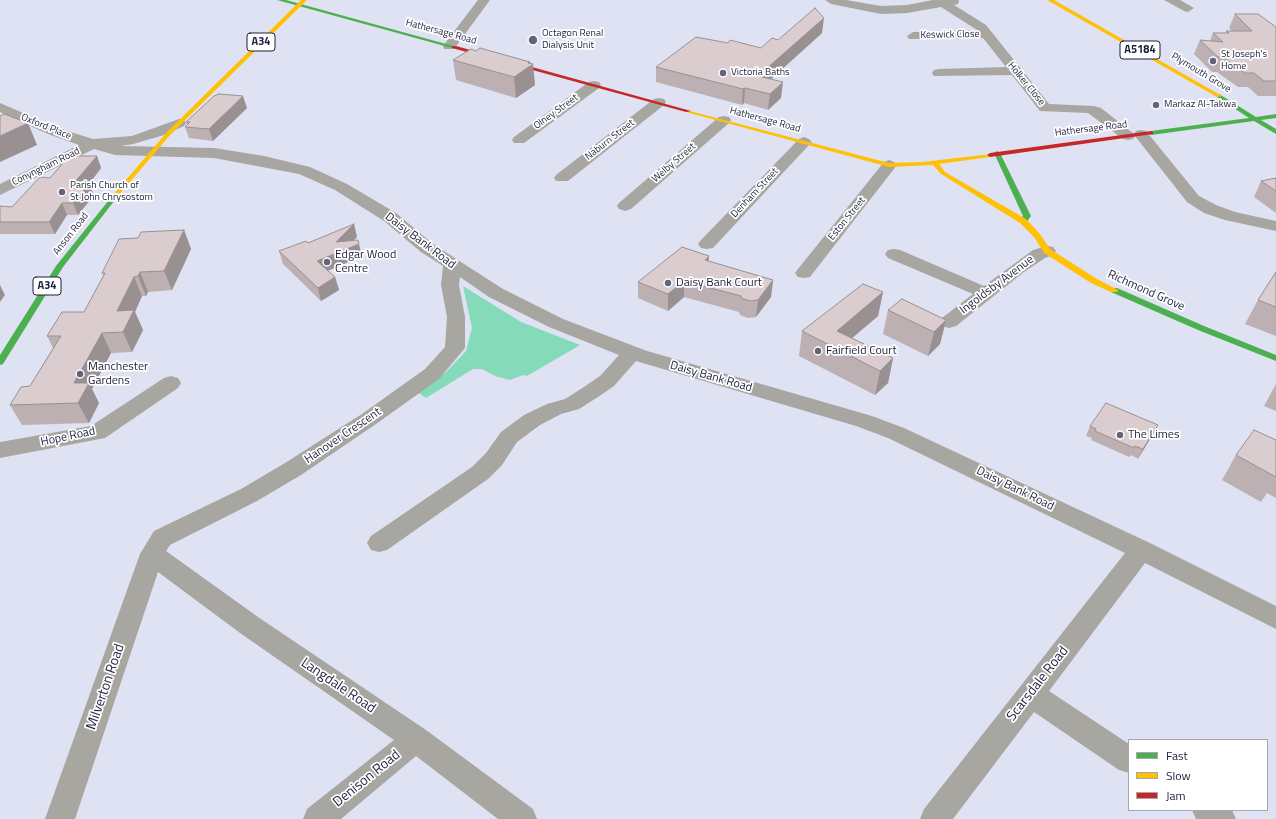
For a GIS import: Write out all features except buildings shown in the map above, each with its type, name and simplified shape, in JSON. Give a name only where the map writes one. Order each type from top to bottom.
[{"type":"main road","name":"Hathersage Road","points":[[280,0],[301,2],[449,46],[889,165],[934,162],[1276,116]]},
{"type":"main road","name":"Plymouth Grove","points":[[1050,0],[1198,83],[1276,132]]},
{"type":"main road","name":"Anson Road","points":[[0,362],[60,266],[151,152],[301,2]]},
{"type":"main road","points":[[997,153],[1027,216],[1023,221]]},
{"type":"main road","name":"Richmond Grove","points":[[934,162],[943,173],[1004,208],[1023,221],[1037,236],[1047,251],[1094,281],[1201,328],[1276,358]]},
{"type":"street","points":[[449,46],[484,0]]},
{"type":"street","points":[[831,0],[881,10],[906,8],[941,1],[959,0]]},
{"type":"street","points":[[1170,0],[1188,8]]},
{"type":"street","name":"Holker Close","points":[[941,1],[982,28],[1014,71],[1045,108],[1089,109],[1096,111],[1135,135],[1193,199],[1210,209],[1231,216],[1276,226]]},
{"type":"street","name":"Keswick Close","points":[[913,36],[987,34]]},
{"type":"street","points":[[939,73],[1014,71]]},
{"type":"street","name":"Olney Street","points":[[519,140],[594,85]]},
{"type":"street","name":"Naburn Street","points":[[562,178],[659,102]]},
{"type":"street","name":"Oxford Place","points":[[0,107],[52,131],[92,144],[115,150],[151,152]]},
{"type":"street","name":"Welby Street","points":[[625,206],[724,120]]},
{"type":"street","name":"Oxford Place","points":[[92,144],[133,140],[159,132],[179,123]]},
{"type":"street","name":"Denham Street","points":[[707,244],[804,142]]},
{"type":"street","name":"Conyngham Road","points":[[0,190],[92,144]]},
{"type":"street","name":"Daisy Bank Road","points":[[151,152],[214,153],[264,161],[304,170],[341,187],[384,214],[452,265],[496,293],[556,323],[632,353],[864,421],[896,433],[1141,550],[1276,618]]},
{"type":"street","name":"Eston Street","points":[[804,272],[889,165]]},
{"type":"street","name":"Ingoldsby Avenue","points":[[949,322],[1018,268],[1039,254],[1047,251]]},
{"type":"street","points":[[894,254],[985,293]]},
{"type":"street","name":"Hanover Crescent","points":[[152,554],[162,538],[249,495],[292,469],[369,419],[432,374],[455,348],[456,318],[450,285],[452,265]]},
{"type":"street","points":[[379,543],[480,473],[494,459],[509,437],[532,420],[554,409],[572,404],[607,381],[632,353]]},
{"type":"street","name":"Hope Road","points":[[0,450],[97,433],[171,383]]},
{"type":"street","name":"Scarsdale Road","points":[[935,819],[1141,550]]},
{"type":"street","name":"Langdale Road","points":[[152,554],[249,625],[416,739],[522,819]]},
{"type":"street","name":"Milverton Road","points":[[60,819],[152,554]]},
{"type":"street","points":[[1030,694],[1128,759]]},
{"type":"street","name":"Denison Road","points":[[318,819],[416,739]]},
{"type":"street","points":[[1209,811],[1221,819]]},
{"type":"green space","points":[[463,286],[521,322],[580,345],[527,376],[523,375],[510,380],[495,376],[482,369],[473,369],[426,398],[416,391],[446,372],[466,351],[472,328]]},
{"type":"traffic: fast","points":[[280,0],[454,47]]},
{"type":"traffic: fast","points":[[1219,96],[1276,132]]},
{"type":"traffic: fast","points":[[1151,133],[1276,116]]},
{"type":"traffic: fast","points":[[997,153],[1027,216],[1023,221]]},
{"type":"traffic: fast","points":[[0,362],[60,266],[115,196]]},
{"type":"traffic: fast","points":[[1114,290],[1201,328],[1276,358]]},
{"type":"traffic: slow","points":[[115,196],[169,133],[304,0]]},
{"type":"traffic: slow","points":[[1050,0],[1219,96]]},
{"type":"traffic: slow","points":[[688,111],[889,165],[922,164],[990,155]]},
{"type":"traffic: slow","points":[[934,162],[943,173],[1023,221],[1037,236],[1047,251],[1094,281],[1114,290]]},
{"type":"traffic: jam","points":[[454,47],[688,111]]},
{"type":"traffic: jam","points":[[990,155],[1151,133]]},
{"type":"place","name":"Octagon Renal Dialysis Unit","points":[[533,40]]},
{"type":"place","name":"St Joseph's Home","points":[[1213,61]]},
{"type":"place","name":"Victoria Baths","points":[[723,73]]},
{"type":"place","name":"Markaz Al-Takwa","points":[[1156,105]]},
{"type":"place","name":"Parish Church of St John Chrysostom","points":[[62,192]]},
{"type":"place","name":"Edgar Wood Centre","points":[[327,262]]},
{"type":"place","name":"Daisy Bank Court","points":[[668,283]]},
{"type":"place","name":"Fairfield Court","points":[[818,351]]},
{"type":"place","name":"Manchester Gardens","points":[[80,374]]},
{"type":"place","name":"The Limes","points":[[1120,435]]}]
